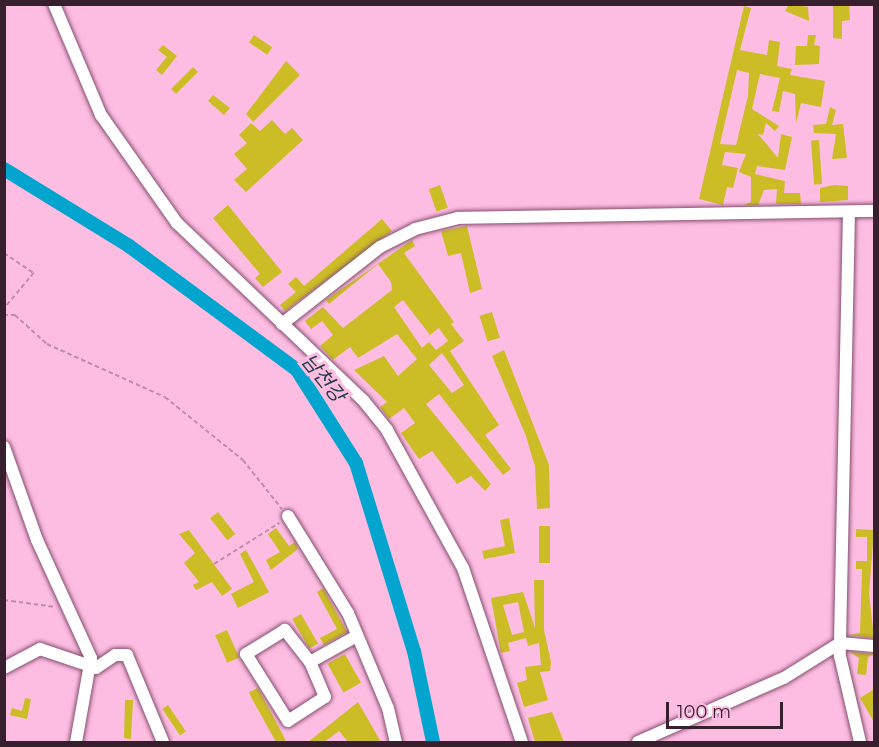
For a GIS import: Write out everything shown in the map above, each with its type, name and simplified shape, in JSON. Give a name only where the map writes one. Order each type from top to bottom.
[{"type":"street","points":[[54,4],[101,115],[177,223],[369,407],[424,493],[463,568],[522,742]]},
{"type":"street","points":[[282,324],[380,247],[415,229],[458,218],[874,211]]},
{"type":"street","points":[[849,212],[840,643],[860,742]]},
{"type":"street","points":[[4,447],[37,540],[86,641],[90,667],[76,742]]},
{"type":"street","points":[[288,516],[357,636],[396,742]]},
{"type":"street","points":[[285,630],[310,662],[323,702],[283,721],[246,654],[285,630]]},
{"type":"street","points":[[310,662],[357,636]]},
{"type":"street","points":[[638,742],[784,678],[840,643],[874,646]]},
{"type":"street","points":[[4,668],[47,649],[90,667],[127,655],[163,742]]},
{"type":"path","points":[[4,253],[34,273],[4,309]]},
{"type":"path","points":[[4,315],[15,315],[47,344],[165,397],[243,460],[288,516],[214,564]]},
{"type":"path","points":[[4,600],[51,603],[58,610]]},
{"type":"building","points":[[789,4],[808,7],[809,21],[785,11]]},
{"type":"building","points":[[833,4],[849,4],[850,20],[842,21],[842,39],[833,38]]},
{"type":"building","points":[[744,6],[751,8],[740,50],[767,55],[769,40],[780,42],[777,66],[792,69],[790,75],[825,81],[821,107],[801,103],[796,123],[795,94],[783,91],[779,112],[772,111],[780,78],[760,74],[752,109],[779,126],[775,131],[766,123],[763,135],[758,134],[778,158],[781,134],[792,137],[785,170],[757,166],[755,174],[785,181],[784,193],[800,193],[801,204],[776,204],[777,189],[764,190],[758,205],[744,205],[751,202],[751,177],[739,172],[746,154],[725,152],[722,165],[738,168],[733,188],[727,187],[723,205],[699,199]],"holes":[[[737,70],[749,73],[748,96],[736,145],[720,144]]]},
{"type":"building","points":[[254,35],[272,47],[267,55],[249,42]]},
{"type":"building","points":[[808,35],[816,35],[814,45],[820,46],[819,64],[795,65],[796,46],[807,46]]},
{"type":"building","points":[[163,45],[177,56],[162,75],[156,70],[167,57],[158,50]]},
{"type":"building","points":[[286,61],[300,75],[253,122],[246,114]]},
{"type":"building","points":[[193,67],[198,72],[176,94],[171,89]]},
{"type":"building","points":[[213,95],[230,108],[224,115],[208,101]]},
{"type":"building","points":[[830,107],[836,110],[832,125],[843,124],[847,158],[832,159],[836,134],[814,133],[813,125],[826,124]]},
{"type":"building","points":[[272,120],[285,134],[292,128],[303,140],[246,192],[234,180],[247,169],[234,154],[247,143],[239,135],[251,123],[260,131]]},
{"type":"building","points":[[819,140],[822,184],[814,184],[811,141]]},
{"type":"building","points":[[440,185],[448,208],[436,212],[429,189]]},
{"type":"building","points":[[834,185],[848,186],[848,200],[820,202],[820,188]]},
{"type":"building","points":[[228,205],[282,272],[263,287],[255,278],[260,274],[213,218]]},
{"type":"building","points":[[382,219],[392,231],[285,311],[280,305],[296,292],[288,284],[296,277],[304,286]]},
{"type":"building","points":[[467,226],[482,289],[470,293],[461,253],[448,256],[441,231]]},
{"type":"building","points":[[412,240],[415,246],[404,253],[454,322],[451,324],[464,341],[450,351],[499,425],[485,435],[511,469],[503,475],[439,394],[426,404],[491,484],[485,491],[471,476],[457,484],[432,451],[419,459],[401,433],[415,423],[404,408],[389,419],[380,407],[387,402],[354,370],[384,356],[398,376],[417,359],[397,334],[358,358],[350,347],[333,360],[320,346],[333,335],[322,321],[311,329],[305,321],[323,307],[343,328],[392,290],[391,282],[378,264],[329,304],[326,300]],"holes":[[[403,300],[430,335],[439,328],[448,341],[436,350],[429,342],[422,348],[394,307]],[[442,353],[464,385],[452,393],[429,365]]]},
{"type":"building","points":[[492,312],[500,338],[487,342],[480,316]]},
{"type":"building","points":[[504,350],[549,465],[550,508],[537,509],[535,467],[526,436],[492,356]]},
{"type":"building","points":[[218,512],[235,534],[227,540],[210,518]]},
{"type":"building","points":[[509,518],[515,553],[484,559],[482,551],[505,546],[500,520]]},
{"type":"building","points":[[539,526],[550,526],[550,563],[539,563]]},
{"type":"building","points":[[276,528],[289,546],[295,542],[298,549],[271,570],[266,560],[280,552],[268,534]]},
{"type":"building","points":[[856,529],[874,530],[869,593],[874,638],[849,635],[860,633],[862,569],[856,569],[856,561],[867,561],[867,537],[856,537]]},
{"type":"building","points":[[189,530],[232,589],[222,596],[212,582],[196,590],[193,585],[199,582],[184,563],[195,553],[179,534]]},
{"type":"building","points":[[246,550],[269,592],[238,608],[231,594],[254,582],[240,554]]},
{"type":"building","points":[[534,580],[544,580],[544,630],[551,662],[550,671],[540,672],[548,700],[524,707],[517,683],[527,680],[525,667],[541,665],[539,643],[528,646],[526,638],[508,643],[510,651],[501,653],[491,598],[523,592],[535,628]],"holes":[[[518,602],[524,632],[512,635],[503,605]]]},
{"type":"building","points":[[323,588],[347,632],[324,645],[320,638],[337,629],[317,592]]},
{"type":"building","points":[[301,614],[318,643],[309,648],[292,619]]},
{"type":"building","points":[[227,630],[239,657],[227,663],[215,635]]},
{"type":"building","points":[[850,652],[874,654],[868,657],[866,675],[857,674],[859,658]]},
{"type":"building","points":[[345,654],[361,683],[344,693],[328,664]]},
{"type":"building","points":[[258,688],[286,742],[276,742],[252,699],[249,692]]},
{"type":"building","points":[[874,689],[874,722],[860,698]]},
{"type":"building","points":[[25,698],[31,699],[27,719],[10,715],[12,708],[22,711]]},
{"type":"building","points":[[125,700],[133,700],[131,739],[124,738]]},
{"type":"building","points":[[358,702],[381,742],[348,742],[339,731],[324,742],[308,742]]},
{"type":"building","points":[[168,705],[186,732],[180,735],[162,709]]},
{"type":"building","points":[[552,712],[564,742],[535,742],[528,718]]},
{"type":"waterway","name":"남천강","points":[[4,169],[129,246],[297,370],[356,463],[414,651],[433,742]]}]
